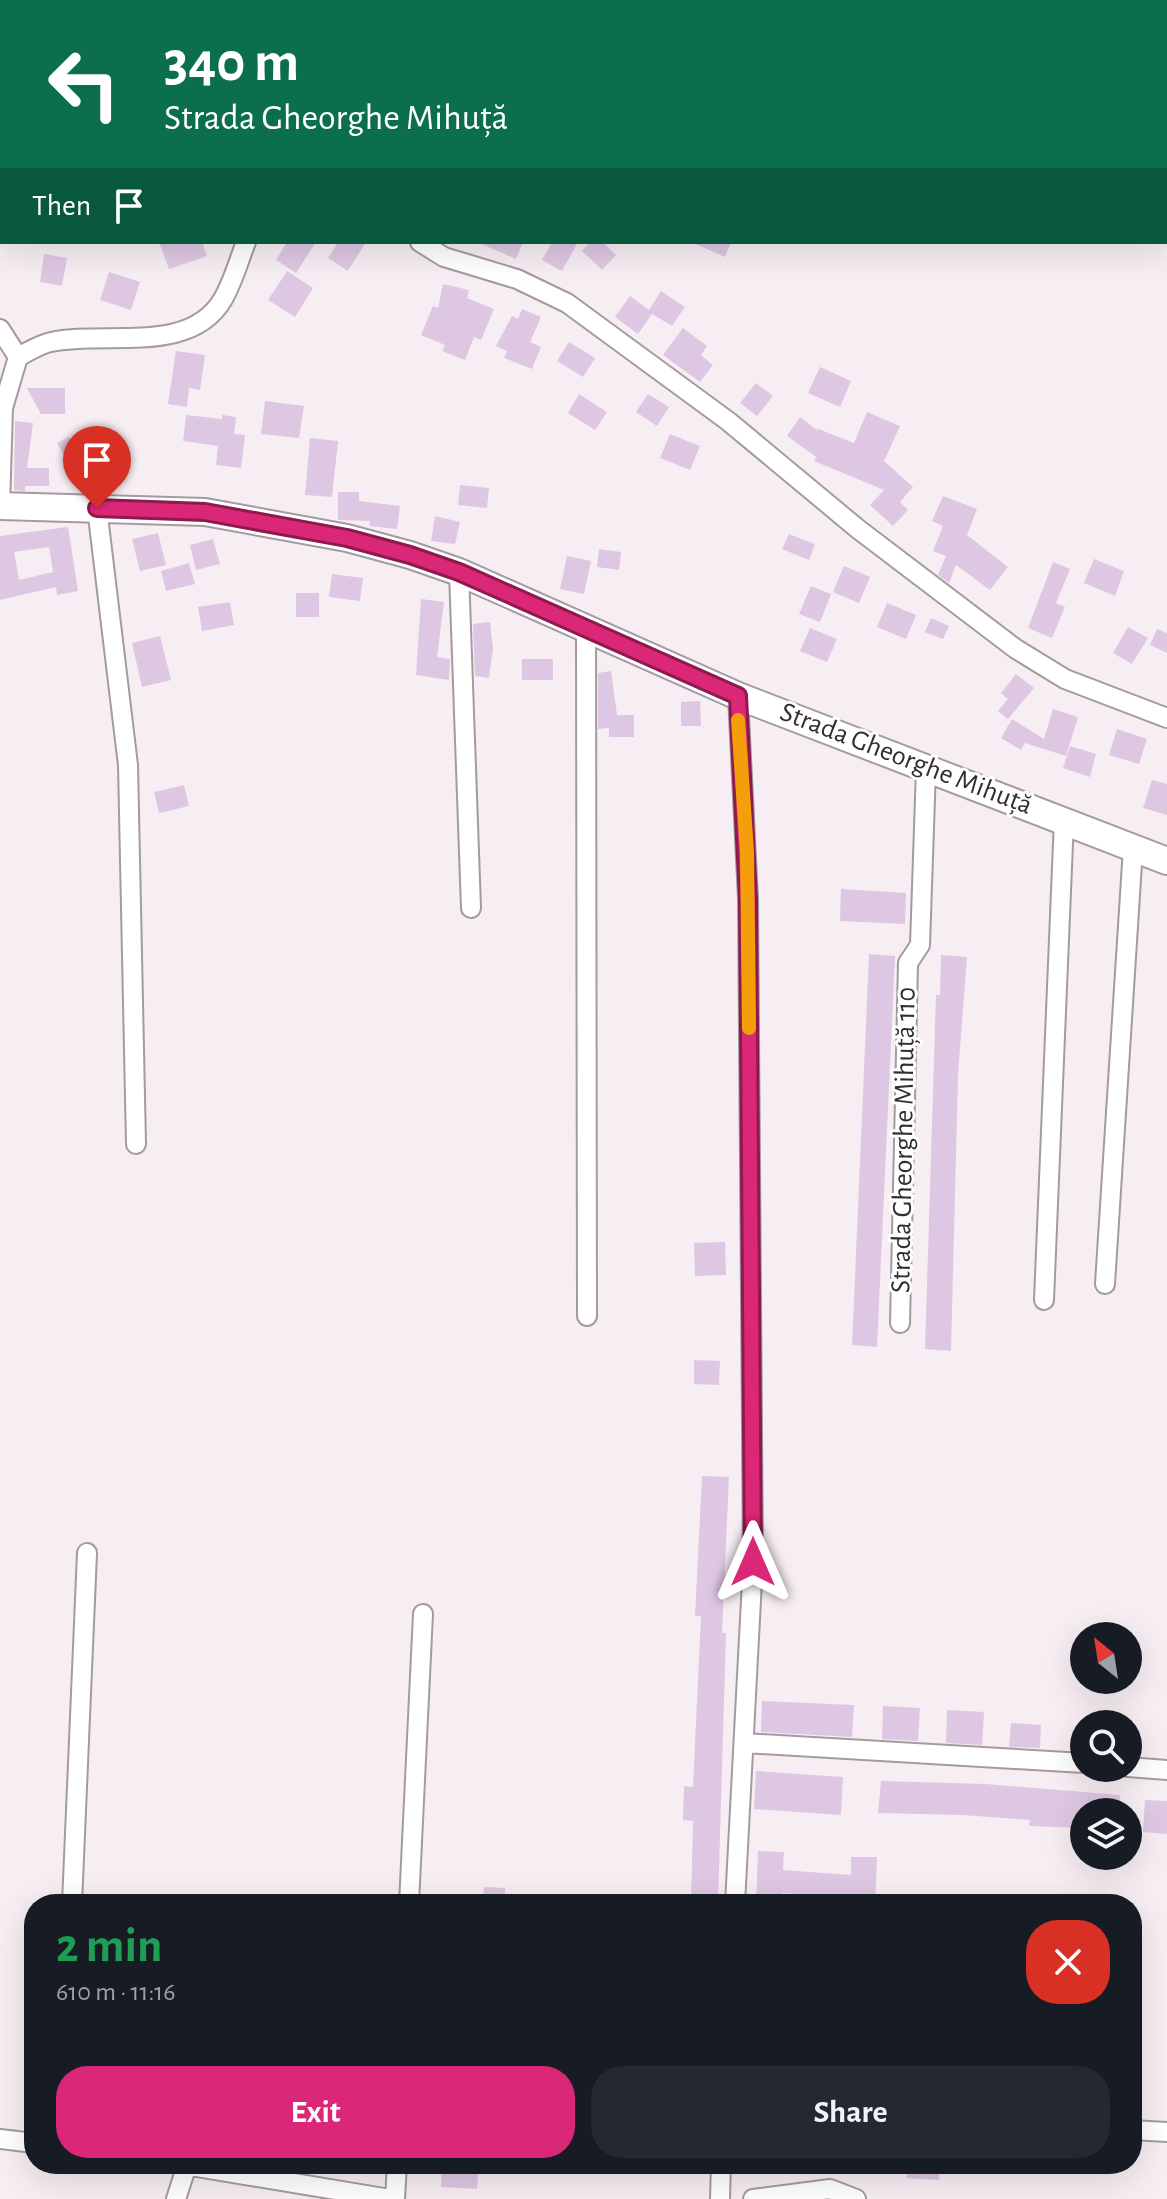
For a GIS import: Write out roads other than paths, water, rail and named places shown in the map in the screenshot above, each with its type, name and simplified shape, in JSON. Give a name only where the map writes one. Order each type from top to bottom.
[{"type":"street","points":[[0,506],[3,408],[18,357],[49,342],[161,336],[188,329],[207,319],[223,299],[245,244]]},
{"type":"street","points":[[423,244],[444,257],[517,279],[567,303],[728,421],[858,529],[1016,649],[1065,679],[1167,718]]},
{"type":"street","points":[[0,329],[18,357]]},
{"type":"street","name":"Strada Gheorghe Mihuță","points":[[0,506],[216,514],[347,538],[459,572],[738,696],[1167,861]]},
{"type":"street","points":[[97,508],[128,765],[136,1144]]},
{"type":"street","points":[[459,572],[471,908]]},
{"type":"street","points":[[586,629],[587,1316]]},
{"type":"street","points":[[736,1894],[753,1562],[748,899],[738,696]]},
{"type":"street","name":"Strada Gheorghe Mihuță 110","points":[[900,1323],[908,963],[920,945],[926,769]]},
{"type":"street","points":[[1044,1300],[1064,819]]},
{"type":"street","points":[[1105,1284],[1133,848]]},
{"type":"street","points":[[72,1894],[87,1553]]},
{"type":"street","points":[[409,1894],[423,1614]]},
{"type":"street","points":[[744,1743],[1070,1762]]},
{"type":"street","points":[[1142,1768],[1167,1770]]},
{"type":"street","points":[[1142,2131],[1167,2132]]},
{"type":"street","points":[[0,2139],[24,2142]]},
{"type":"street","points":[[176,2199],[181,2174]]},
{"type":"street","points":[[238,2174],[392,2199],[396,2174]]},
{"type":"street","points":[[720,2199],[721,2174]]},
{"type":"street","points":[[753,2199],[830,2189],[856,2199]]}]
